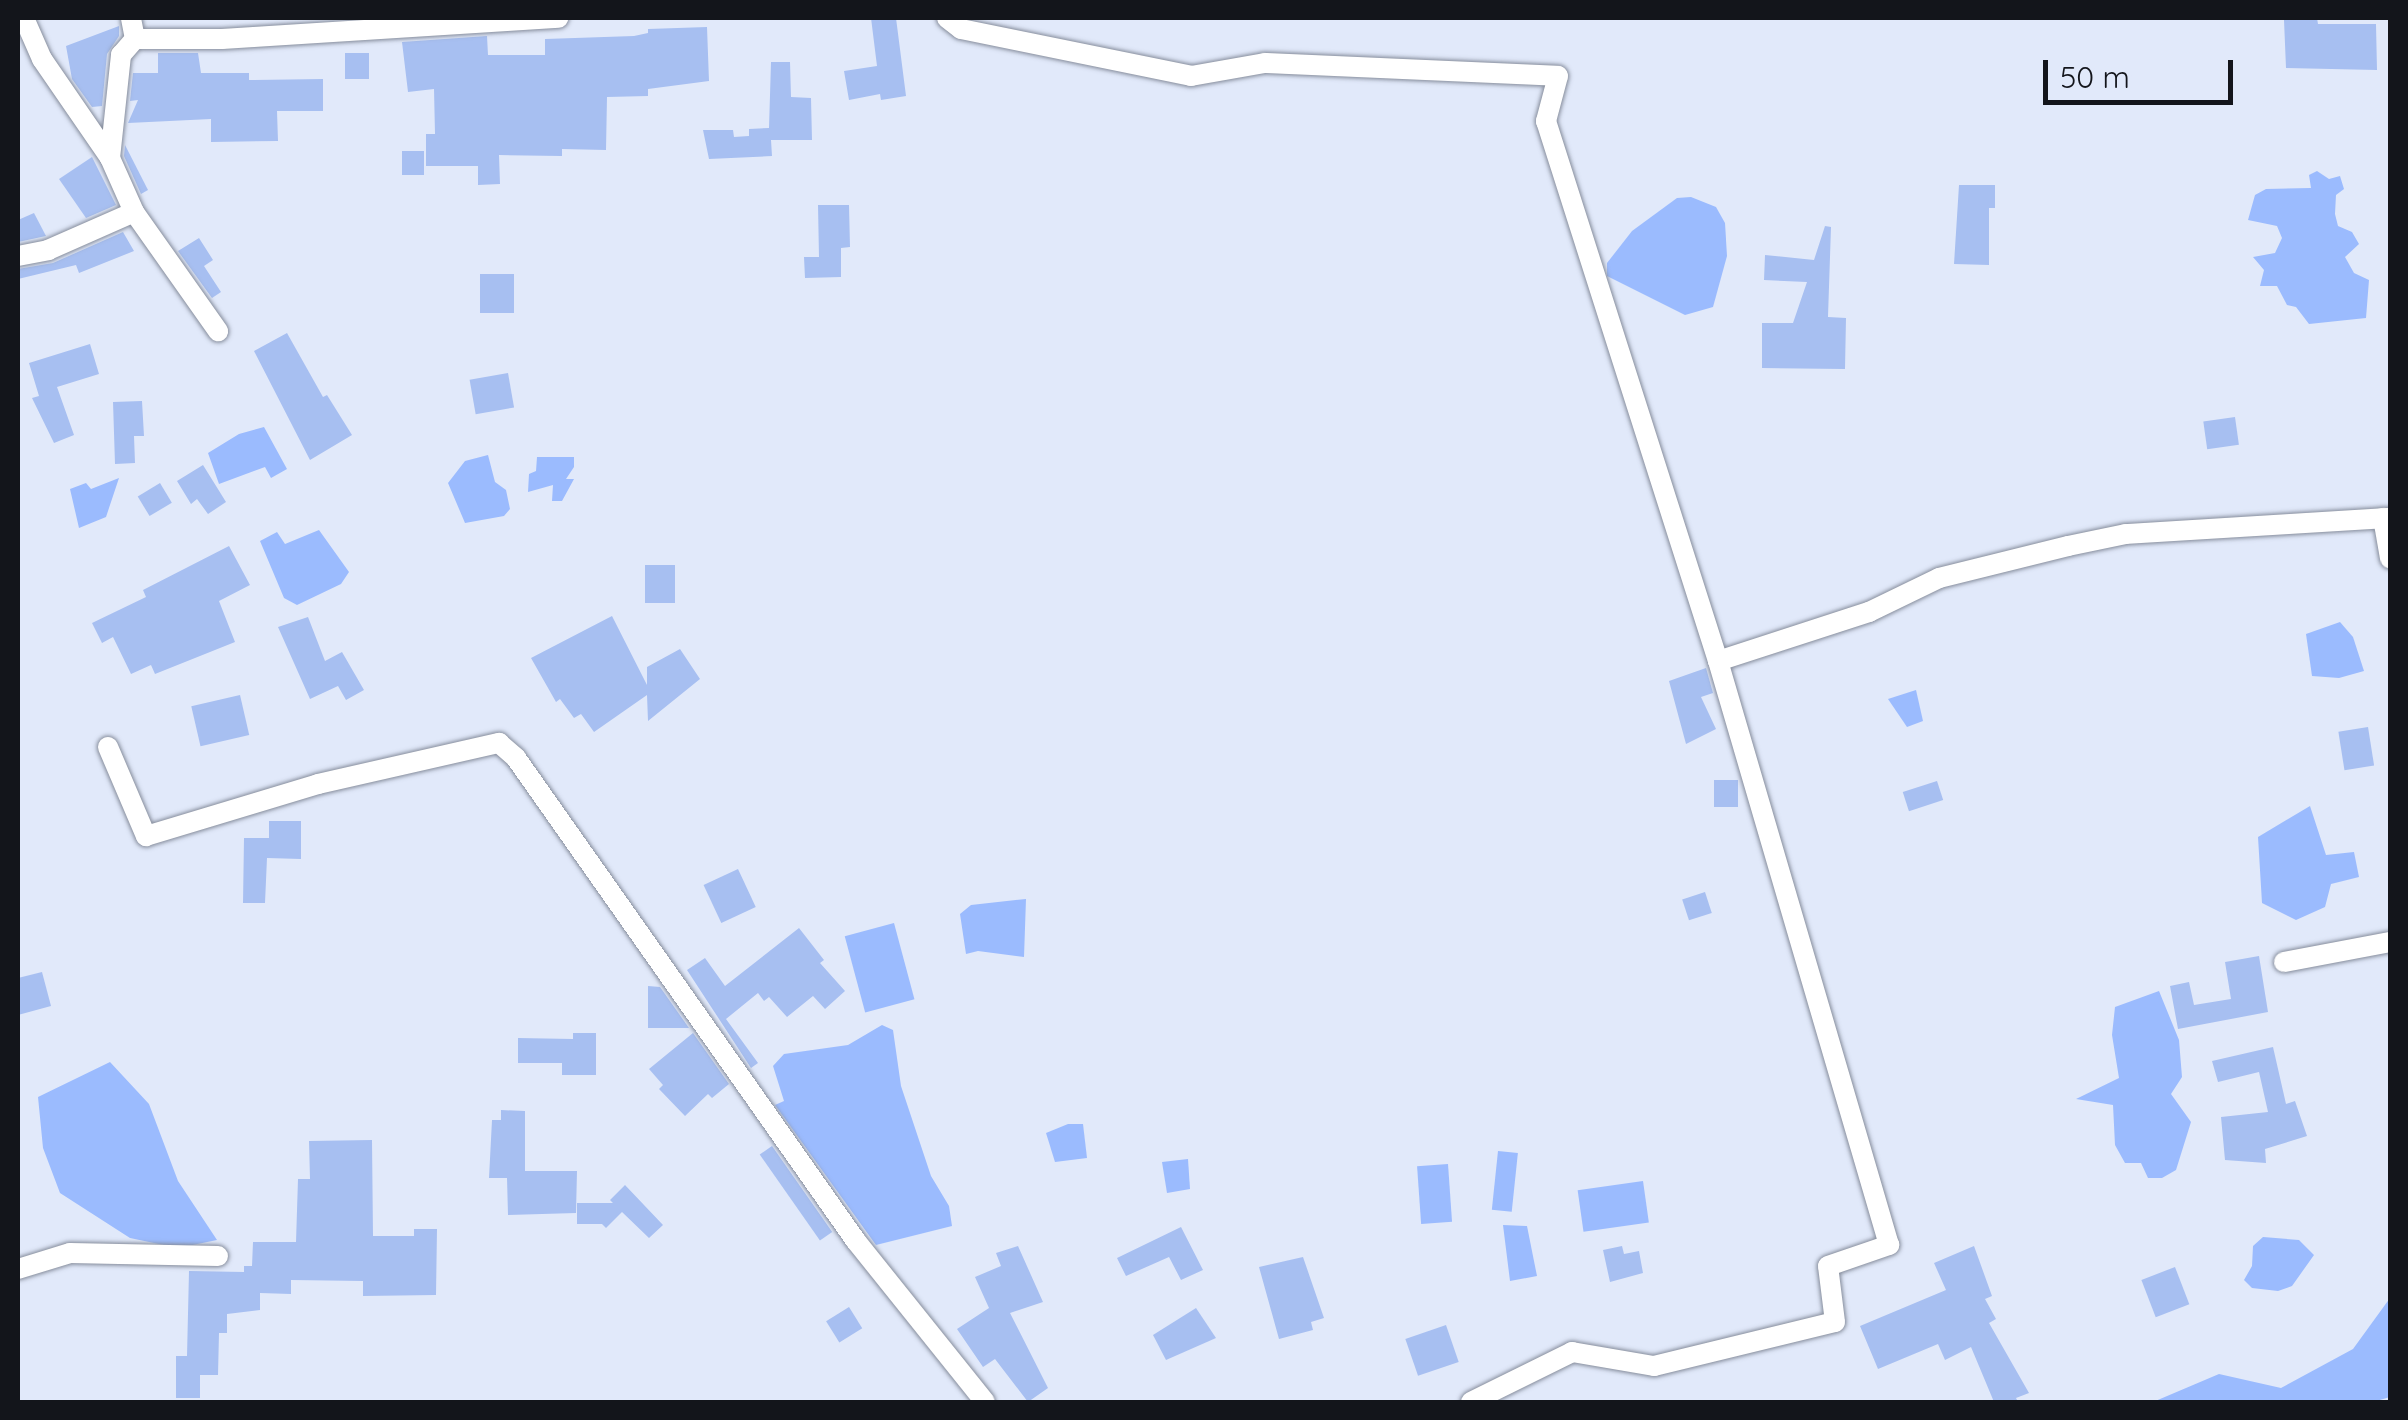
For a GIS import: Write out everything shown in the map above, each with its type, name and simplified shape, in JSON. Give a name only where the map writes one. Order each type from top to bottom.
[{"type":"street","points":[[24,18],[42,59],[110,158],[134,212],[218,332]]},
{"type":"street","points":[[110,158],[120,55],[133,28],[222,39],[558,18]]},
{"type":"street","points":[[947,18],[961,29],[1191,76],[1265,63],[1558,76],[1546,121],[1718,661],[1889,1245],[1828,1266],[1835,1322],[1654,1366],[1572,1352],[1471,1402]]},
{"type":"street","points":[[18,256],[48,250],[134,212]]},
{"type":"street","points":[[1718,661],[1869,612],[1938,578],[2126,534],[2387,518],[2390,558]]},
{"type":"street","points":[[108,747],[146,836],[318,784],[499,743],[516,758],[856,1241],[985,1402]]},
{"type":"street","points":[[2284,962],[2390,942]]},
{"type":"street","points":[[18,1269],[70,1253],[218,1256]]},
{"type":"water","points":[[2317,171],[2329,179],[2340,176],[2344,189],[2336,195],[2335,214],[2338,226],[2352,232],[2359,244],[2345,257],[2354,273],[2369,280],[2366,318],[2309,324],[2296,307],[2287,305],[2277,286],[2260,286],[2264,270],[2253,257],[2275,253],[2282,238],[2277,226],[2248,220],[2255,195],[2266,189],[2311,188],[2309,175]]},
{"type":"water","points":[[1691,197],[1716,207],[1725,223],[1727,256],[1713,307],[1685,315],[1607,276],[1607,263],[1632,231],[1677,198]]},
{"type":"water","points":[[264,427],[287,469],[271,478],[265,467],[219,484],[208,453],[239,434]]},
{"type":"water","points":[[488,455],[495,482],[506,490],[510,509],[504,516],[465,523],[448,483],[465,461]]},
{"type":"water","points":[[537,457],[574,457],[574,467],[566,479],[574,479],[562,501],[552,501],[553,485],[528,492],[529,474],[536,471]]},
{"type":"water","points":[[119,478],[106,517],[79,528],[70,489],[86,483],[91,489]]},
{"type":"water","points":[[319,530],[349,572],[341,584],[297,605],[284,598],[260,541],[277,532],[285,544]]},
{"type":"water","points":[[2340,622],[2353,637],[2364,671],[2339,678],[2312,676],[2306,634]]},
{"type":"water","points":[[1916,690],[1923,721],[1907,727],[1888,699]]},
{"type":"water","points":[[2310,806],[2326,855],[2354,852],[2359,877],[2331,884],[2325,907],[2296,920],[2262,903],[2258,837]]},
{"type":"water","points":[[1026,899],[1024,957],[978,951],[966,954],[960,914],[971,905]]},
{"type":"water","points":[[894,923],[914,999],[865,1013],[845,936]]},
{"type":"water","points":[[2159,991],[2179,1040],[2182,1077],[2171,1094],[2191,1122],[2176,1170],[2162,1178],[2148,1178],[2141,1163],[2125,1163],[2115,1145],[2113,1105],[2076,1099],[2119,1078],[2112,1035],[2115,1007]]},
{"type":"water","points":[[882,1025],[893,1030],[901,1086],[931,1176],[949,1206],[952,1226],[876,1245],[775,1105],[784,1101],[773,1066],[784,1054],[848,1045]]},
{"type":"water","points":[[110,1062],[149,1104],[178,1181],[217,1240],[178,1248],[130,1238],[60,1193],[43,1148],[38,1097]]},
{"type":"water","points":[[1068,1124],[1083,1124],[1087,1158],[1055,1162],[1046,1133]]},
{"type":"water","points":[[1498,1151],[1518,1153],[1512,1212],[1492,1210]]},
{"type":"water","points":[[1188,1159],[1190,1189],[1167,1193],[1162,1162]]},
{"type":"water","points":[[1448,1164],[1452,1222],[1421,1224],[1417,1166]]},
{"type":"water","points":[[1643,1181],[1649,1223],[1583,1232],[1578,1190]]},
{"type":"water","points":[[1503,1225],[1527,1226],[1537,1276],[1510,1281]]},
{"type":"water","points":[[2263,1237],[2299,1240],[2314,1255],[2292,1286],[2278,1291],[2252,1288],[2244,1280],[2252,1266],[2253,1246]]},
{"type":"water","points":[[2390,1298],[2390,1397],[2373,1402],[2153,1402],[2219,1374],[2281,1388],[2353,1349]]},
{"type":"building","points":[[871,18],[896,18],[906,96],[881,100],[880,94],[849,100],[844,71],[877,66]]},
{"type":"building","points":[[2317,18],[2318,24],[2376,24],[2377,70],[2286,68],[2284,20]]},
{"type":"building","points":[[119,26],[119,36],[107,54],[102,106],[92,107],[72,79],[66,46]]},
{"type":"building","points":[[707,27],[709,81],[648,89],[648,96],[607,97],[606,150],[562,149],[562,156],[499,155],[500,184],[478,185],[478,166],[426,166],[426,134],[435,134],[434,89],[408,92],[402,42],[487,36],[488,55],[545,55],[545,39],[634,36],[648,33],[648,29]]},
{"type":"building","points":[[158,53],[198,53],[201,73],[249,73],[249,80],[323,79],[323,111],[277,111],[278,141],[211,142],[211,119],[128,123],[138,100],[130,101],[133,73],[158,73]]},
{"type":"building","points":[[345,53],[369,53],[369,79],[345,79]]},
{"type":"building","points":[[771,62],[790,62],[791,97],[811,98],[812,140],[771,140],[772,156],[709,159],[703,130],[733,130],[734,137],[749,136],[749,129],[769,128]]},
{"type":"building","points":[[125,145],[148,190],[141,194],[124,156]]},
{"type":"building","points":[[402,151],[424,151],[424,175],[402,175]]},
{"type":"building","points":[[92,157],[116,205],[86,218],[59,179]]},
{"type":"building","points":[[1959,185],[1995,185],[1995,208],[1989,208],[1989,265],[1954,264]]},
{"type":"building","points":[[818,205],[849,205],[850,247],[841,248],[841,277],[805,278],[804,257],[819,257]]},
{"type":"building","points":[[34,213],[46,236],[18,242],[18,220]]},
{"type":"building","points":[[1825,226],[1831,227],[1828,317],[1846,318],[1845,369],[1762,368],[1762,323],[1793,323],[1807,282],[1764,280],[1765,255],[1814,260]]},
{"type":"building","points":[[123,232],[134,251],[79,273],[76,265],[18,279],[18,269],[53,263]]},
{"type":"building","points":[[199,238],[213,260],[204,266],[221,292],[212,298],[178,251]]},
{"type":"building","points":[[480,274],[514,274],[514,313],[480,313]]},
{"type":"building","points":[[287,333],[323,397],[327,395],[352,435],[310,460],[254,351]]},
{"type":"building","points":[[90,344],[99,374],[57,387],[74,435],[54,443],[32,398],[39,396],[29,363]]},
{"type":"building","points":[[508,373],[514,407],[476,414],[470,380]]},
{"type":"building","points":[[142,401],[144,436],[134,436],[135,463],[115,464],[113,402]]},
{"type":"building","points":[[2235,417],[2239,445],[2207,449],[2203,421]]},
{"type":"building","points":[[203,465],[226,502],[208,514],[197,499],[191,504],[177,481]]},
{"type":"building","points":[[160,483],[172,503],[150,516],[138,496]]},
{"type":"building","points":[[229,546],[250,585],[219,601],[235,642],[155,674],[151,665],[131,674],[113,637],[102,643],[92,623],[146,597],[143,590]]},
{"type":"building","points":[[645,565],[675,565],[675,603],[645,603]]},
{"type":"building","points":[[612,616],[647,685],[647,667],[680,649],[700,679],[648,721],[647,695],[594,732],[581,714],[574,718],[560,699],[556,702],[531,658]]},
{"type":"building","points":[[308,617],[325,661],[342,652],[364,690],[346,700],[338,686],[310,699],[278,627]]},
{"type":"building","points":[[1706,668],[1713,693],[1701,697],[1716,729],[1686,744],[1669,681]]},
{"type":"building","points":[[240,695],[249,735],[201,746],[191,706]]},
{"type":"building","points":[[2368,727],[2374,766],[2344,770],[2338,732]]},
{"type":"building","points":[[1714,780],[1738,780],[1738,807],[1714,807]]},
{"type":"building","points":[[1937,781],[1943,800],[1909,811],[1903,792]]},
{"type":"building","points":[[269,821],[301,821],[301,859],[267,858],[265,903],[243,903],[244,838],[269,838]]},
{"type":"building","points":[[738,869],[756,907],[721,923],[704,885]]},
{"type":"building","points":[[1705,892],[1712,913],[1689,920],[1682,899]]},
{"type":"building","points":[[799,928],[824,960],[820,963],[845,991],[825,1009],[813,996],[787,1017],[769,997],[764,1001],[758,993],[726,1019],[758,1063],[751,1068],[687,970],[705,958],[725,986]]},
{"type":"building","points":[[2259,956],[2268,1012],[2178,1029],[2170,986],[2189,982],[2194,1005],[2231,999],[2225,962]]},
{"type":"building","points":[[42,972],[51,1006],[18,1015],[18,978]]},
{"type":"building","points":[[648,986],[660,987],[689,1028],[648,1028]]},
{"type":"building","points":[[573,1033],[596,1033],[596,1075],[562,1075],[562,1063],[518,1063],[518,1038],[573,1039]]},
{"type":"building","points":[[693,1033],[729,1084],[712,1098],[708,1094],[685,1116],[659,1089],[663,1085],[649,1069]]},
{"type":"building","points":[[2273,1047],[2286,1104],[2295,1101],[2307,1136],[2265,1149],[2266,1163],[2225,1160],[2221,1117],[2268,1112],[2259,1072],[2218,1082],[2212,1061]]},
{"type":"building","points":[[501,1110],[525,1111],[525,1171],[577,1171],[576,1213],[508,1215],[507,1178],[489,1178],[492,1120],[501,1120]]},
{"type":"building","points":[[372,1140],[373,1236],[414,1236],[414,1229],[437,1229],[436,1295],[363,1296],[363,1281],[291,1280],[291,1294],[260,1293],[260,1310],[227,1314],[227,1333],[219,1333],[218,1375],[200,1375],[200,1398],[176,1398],[176,1356],[187,1356],[189,1271],[244,1272],[244,1266],[252,1266],[253,1242],[296,1242],[298,1179],[310,1179],[309,1141]]},
{"type":"building","points":[[772,1146],[832,1232],[820,1241],[760,1155]]},
{"type":"building","points":[[625,1185],[663,1225],[649,1238],[622,1212],[606,1228],[602,1224],[577,1224],[577,1203],[613,1203],[610,1200]]},
{"type":"building","points":[[1181,1227],[1203,1270],[1181,1280],[1169,1257],[1126,1276],[1117,1258]]},
{"type":"building","points":[[1018,1246],[1043,1302],[1010,1313],[1048,1388],[1028,1402],[995,1359],[983,1367],[957,1329],[989,1308],[975,1277],[1001,1266],[996,1253]]},
{"type":"building","points":[[1622,1246],[1624,1254],[1639,1251],[1643,1273],[1610,1282],[1603,1250]]},
{"type":"building","points":[[1974,1246],[1992,1296],[1985,1299],[1996,1319],[1989,1323],[2029,1393],[2016,1398],[2018,1402],[1994,1402],[1971,1347],[1945,1360],[1938,1344],[1878,1369],[1860,1326],[1946,1290],[1934,1263]]},
{"type":"building","points":[[1303,1257],[1324,1318],[1311,1322],[1313,1330],[1279,1339],[1259,1267]]},
{"type":"building","points":[[2175,1267],[2189,1304],[2156,1317],[2141,1280]]},
{"type":"building","points":[[849,1307],[862,1328],[839,1343],[826,1321]]},
{"type":"building","points":[[1196,1308],[1216,1338],[1166,1360],[1153,1335]]},
{"type":"building","points":[[1446,1325],[1459,1362],[1418,1376],[1405,1339]]}]
